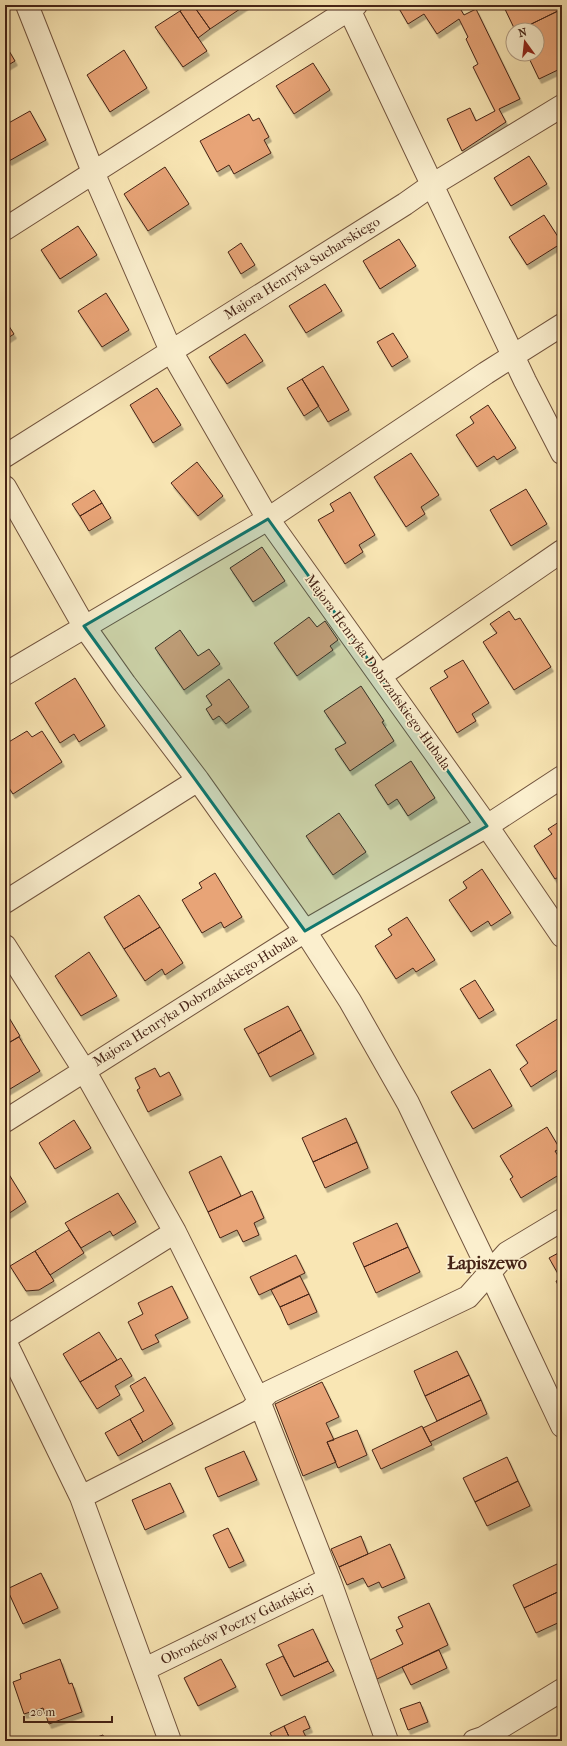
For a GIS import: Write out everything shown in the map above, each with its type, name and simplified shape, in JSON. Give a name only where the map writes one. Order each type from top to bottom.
[{"type":"street","name":"Majora Henryka Dobrzańskiego-Hubala","points":[[27,5],[93,172],[171,351],[268,519],[487,826],[562,936]]},
{"type":"street","points":[[5,229],[351,6],[432,185],[514,354],[525,381],[562,453]]},
{"type":"street","name":"Majora Henryka Sucharskiego","points":[[171,351],[405,204],[432,185],[562,106]]},
{"type":"street","points":[[5,674],[84,626],[268,519],[514,354],[562,325]]},
{"type":"street","points":[[5,456],[171,351]]},
{"type":"street","name":"Majora Henryka Dobrzańskiego-Hubala","points":[[5,488],[84,626],[125,684],[198,780],[305,931],[350,1001],[408,1103],[562,1426]]},
{"type":"street","points":[[380,676],[562,551]]},
{"type":"street","points":[[487,826],[562,777]]},
{"type":"street","points":[[5,902],[198,780]]},
{"type":"street","name":"Majora Henryka Dobrzańskiego-Hubala","points":[[84,1070],[305,931],[487,826]]},
{"type":"street","name":"Obrońców Poczty Gdańskiej","points":[[5,946],[84,1070],[175,1232],[259,1401],[329,1579],[387,1741]]},
{"type":"street","points":[[5,1121],[84,1070]]},
{"type":"street","points":[[81,1498],[250,1411],[269,1392],[468,1297],[507,1253],[562,1220]]},
{"type":"street","name":"Obrońców Poczty Gdańskiej","points":[[170,1741],[145,1669],[81,1498],[5,1340],[175,1232]]},
{"type":"street","name":"Obrońców Poczty Gdańskiej","points":[[145,1669],[329,1579]]},
{"type":"street","points":[[474,1741],[483,1738],[562,1690]]},
{"type":"highlighted area","points":[[268,519],[487,826],[305,931],[84,626]]},
{"type":"building","points":[[188,5],[193,5],[210,29],[198,38],[180,11]]},
{"type":"building","points":[[193,5],[246,5],[210,29]]},
{"type":"building","points":[[397,5],[458,5],[464,15],[476,9],[520,99],[499,109],[506,122],[462,151],[447,119],[470,108],[476,121],[495,111],[473,67],[478,64],[466,39],[468,37],[459,19],[437,34],[424,14],[408,24]]},
{"type":"building","points":[[503,5],[562,5],[562,9],[535,22],[511,22]]},
{"type":"building","points":[[562,9],[562,68],[539,79],[531,62],[545,62],[545,22],[535,22]]},
{"type":"building","points":[[180,11],[207,51],[183,67],[155,27]]},
{"type":"building","points":[[5,44],[15,61],[5,67]]},
{"type":"building","points":[[124,50],[147,88],[110,112],[87,75]]},
{"type":"building","points":[[313,63],[330,90],[294,114],[276,86]]},
{"type":"building","points":[[30,111],[46,140],[9,161],[5,155],[5,125]]},
{"type":"building","points":[[249,114],[253,121],[259,118],[269,137],[264,140],[271,153],[234,174],[229,165],[217,172],[200,141]]},
{"type":"building","points":[[529,156],[547,184],[511,206],[494,178]]},
{"type":"building","points":[[165,167],[189,204],[148,231],[124,194]]},
{"type":"building","points":[[544,215],[562,243],[527,265],[509,237]]},
{"type":"building","points":[[78,226],[97,255],[60,279],[41,250]]},
{"type":"building","points":[[399,239],[416,266],[380,289],[363,261]]},
{"type":"building","points":[[241,243],[255,265],[241,274],[228,252]]},
{"type":"building","points":[[325,284],[342,311],[306,333],[289,306]]},
{"type":"building","points":[[106,293],[129,330],[102,347],[78,311]]},
{"type":"building","points":[[5,320],[14,334],[5,340]]},
{"type":"building","points":[[393,333],[408,357],[392,367],[377,342]]},
{"type":"building","points":[[245,334],[263,361],[227,384],[209,357]]},
{"type":"building","points":[[323,366],[349,410],[328,422],[302,379]]},
{"type":"building","points":[[302,379],[319,406],[304,416],[287,388]]},
{"type":"building","points":[[157,388],[181,425],[153,443],[130,405]]},
{"type":"building","points":[[488,405],[516,448],[497,460],[494,456],[477,467],[456,435],[474,423],[470,417]]},
{"type":"building","points":[[411,453],[439,495],[421,507],[425,514],[406,527],[374,477]]},
{"type":"building","points":[[197,462],[223,496],[198,516],[171,483]]},
{"type":"building","points":[[526,489],[547,524],[511,546],[490,510]]},
{"type":"building","points":[[94,490],[102,503],[80,516],[72,504]]},
{"type":"building","points":[[350,492],[375,535],[359,545],[363,552],[345,564],[318,520],[334,511],[330,504]]},
{"type":"building","points":[[102,503],[111,518],[89,531],[80,516]]},
{"type":"building","points":[[262,547],[285,581],[253,602],[230,568]]},
{"type":"building","points":[[509,611],[515,620],[520,618],[551,667],[514,690],[483,642],[497,633],[490,624]]},
{"type":"building","points":[[309,617],[317,627],[325,621],[338,640],[330,646],[333,650],[297,676],[274,643]]},
{"type":"building","points":[[180,630],[198,656],[209,649],[220,664],[184,690],[155,648]]},
{"type":"building","points":[[463,660],[489,703],[472,714],[476,721],[457,733],[430,688],[448,677],[444,671]]},
{"type":"building","points":[[75,678],[105,726],[79,742],[74,734],[60,743],[35,703]]},
{"type":"building","points":[[229,679],[249,707],[226,724],[219,716],[213,720],[206,709],[212,705],[206,696]]},
{"type":"building","points":[[361,686],[384,721],[382,722],[394,741],[350,771],[335,749],[346,743],[324,711]]},
{"type":"building","points":[[27,731],[32,737],[42,731],[62,762],[13,794],[5,782],[5,740],[7,743]]},
{"type":"building","points":[[411,761],[435,798],[408,816],[397,799],[388,805],[375,785]]},
{"type":"building","points":[[339,813],[366,852],[333,875],[306,836]]},
{"type":"building","points":[[562,820],[562,875],[555,879],[534,846],[552,834],[548,829]]},
{"type":"building","points":[[482,869],[511,913],[491,926],[488,921],[471,932],[449,900],[467,888],[463,882]]},
{"type":"building","points":[[215,873],[242,917],[224,928],[221,922],[202,933],[182,900],[202,888],[199,883]]},
{"type":"building","points":[[139,895],[160,927],[124,949],[104,917]]},
{"type":"building","points":[[407,917],[435,960],[416,972],[413,968],[396,979],[375,946],[392,935],[388,929]]},
{"type":"building","points":[[160,927],[183,963],[165,975],[162,969],[145,981],[124,949]]},
{"type":"building","points":[[89,952],[117,996],[81,1016],[55,976]]},
{"type":"building","points":[[475,980],[494,1010],[479,1019],[460,989]]},
{"type":"building","points":[[288,1006],[301,1030],[258,1054],[244,1029]]},
{"type":"building","points":[[5,1011],[20,1036],[5,1045]]},
{"type":"building","points":[[559,1018],[562,1023],[562,1067],[531,1087],[520,1069],[528,1063],[516,1045]]},
{"type":"building","points":[[301,1030],[314,1054],[270,1077],[258,1054]]},
{"type":"building","points":[[19,1037],[40,1071],[5,1092],[5,1045]]},
{"type":"building","points":[[155,1068],[160,1077],[169,1072],[181,1095],[148,1112],[137,1090],[140,1088],[135,1078]]},
{"type":"building","points":[[490,1069],[512,1106],[473,1129],[451,1092]]},
{"type":"building","points":[[346,1118],[357,1142],[313,1162],[302,1138]]},
{"type":"building","points":[[74,1120],[91,1148],[55,1169],[39,1143]]},
{"type":"building","points":[[547,1127],[560,1149],[555,1151],[562,1162],[562,1173],[521,1198],[510,1179],[513,1177],[500,1156]]},
{"type":"building","points":[[357,1142],[368,1168],[325,1188],[313,1162]]},
{"type":"building","points":[[221,1156],[241,1196],[208,1212],[189,1172]]},
{"type":"building","points":[[5,1168],[26,1202],[5,1216]]},
{"type":"building","points":[[252,1191],[264,1218],[254,1223],[259,1235],[243,1242],[237,1230],[220,1238],[208,1212]]},
{"type":"building","points":[[118,1193],[136,1222],[113,1236],[110,1231],[81,1248],[65,1223]]},
{"type":"building","points":[[397,1223],[408,1247],[364,1267],[353,1243]]},
{"type":"building","points":[[69,1230],[84,1253],[50,1275],[35,1251]]},
{"type":"building","points":[[408,1247],[420,1272],[376,1293],[364,1267]]},
{"type":"building","points":[[35,1251],[54,1281],[39,1290],[26,1291],[10,1266]]},
{"type":"building","points":[[562,1251],[562,1293],[556,1281],[561,1279],[549,1258]]},
{"type":"building","points":[[296,1255],[305,1273],[259,1295],[250,1277]]},
{"type":"building","points":[[300,1276],[309,1294],[280,1307],[271,1290]]},
{"type":"building","points":[[172,1286],[188,1318],[155,1335],[159,1342],[142,1350],[128,1322],[143,1314],[138,1303]]},
{"type":"building","points":[[309,1294],[317,1312],[288,1325],[280,1307]]},
{"type":"building","points":[[99,1332],[117,1360],[80,1382],[63,1354]]},
{"type":"building","points":[[457,1351],[469,1375],[425,1396],[414,1371]]},
{"type":"building","points":[[121,1358],[132,1376],[115,1386],[120,1395],[97,1409],[80,1382]]},
{"type":"building","points":[[469,1375],[481,1400],[437,1421],[425,1396]]},
{"type":"building","points":[[145,1377],[173,1424],[143,1442],[130,1419],[144,1411],[130,1386]]},
{"type":"building","points":[[322,1382],[339,1417],[326,1423],[334,1440],[327,1442],[336,1462],[303,1476],[275,1404]]},
{"type":"building","points":[[481,1400],[487,1414],[430,1442],[423,1428]]},
{"type":"building","points":[[130,1419],[143,1442],[118,1456],[105,1433]]},
{"type":"building","points":[[422,1426],[432,1445],[381,1469],[372,1450]]},
{"type":"building","points":[[357,1430],[367,1455],[338,1468],[327,1442]]},
{"type":"building","points":[[244,1451],[257,1480],[218,1497],[205,1468]]},
{"type":"building","points":[[507,1457],[518,1481],[475,1502],[463,1478]]},
{"type":"building","points":[[518,1481],[530,1506],[487,1526],[475,1502]]},
{"type":"building","points":[[170,1483],[184,1512],[145,1530],[132,1500]]},
{"type":"building","points":[[228,1528],[244,1561],[229,1568],[213,1535]]},
{"type":"building","points":[[361,1536],[368,1554],[339,1567],[331,1549]]},
{"type":"building","points":[[390,1544],[405,1578],[382,1588],[379,1582],[368,1587],[363,1578],[347,1585],[339,1567]]},
{"type":"building","points":[[557,1564],[562,1575],[562,1590],[524,1608],[513,1585]]},
{"type":"building","points":[[41,1573],[58,1608],[23,1624],[7,1589]]},
{"type":"building","points":[[562,1590],[562,1621],[536,1633],[524,1608]]},
{"type":"building","points":[[429,1603],[448,1645],[377,1679],[370,1660],[403,1644],[396,1630],[403,1627],[398,1617]]},
{"type":"building","points":[[313,1629],[328,1661],[294,1677],[278,1645]]},
{"type":"building","points":[[439,1650],[447,1668],[411,1685],[402,1667]]},
{"type":"building","points":[[283,1656],[294,1677],[328,1661],[334,1671],[281,1696],[266,1664]]},
{"type":"building","points":[[60,1659],[69,1684],[72,1683],[82,1712],[49,1724],[43,1708],[24,1714],[13,1682],[21,1679],[20,1674]]},
{"type":"building","points":[[221,1659],[236,1687],[198,1706],[184,1678]]},
{"type":"building","points":[[420,1702],[428,1722],[408,1730],[400,1709]]},
{"type":"building","points":[[305,1716],[310,1728],[303,1731],[308,1741],[291,1741],[284,1726]]},
{"type":"building","points":[[284,1726],[291,1741],[274,1741],[270,1733]]},
{"type":"building","points":[[103,1735],[105,1741],[85,1741]]},
{"type":"district","name":"Łapiszewo","points":[[487,1263]]}]
